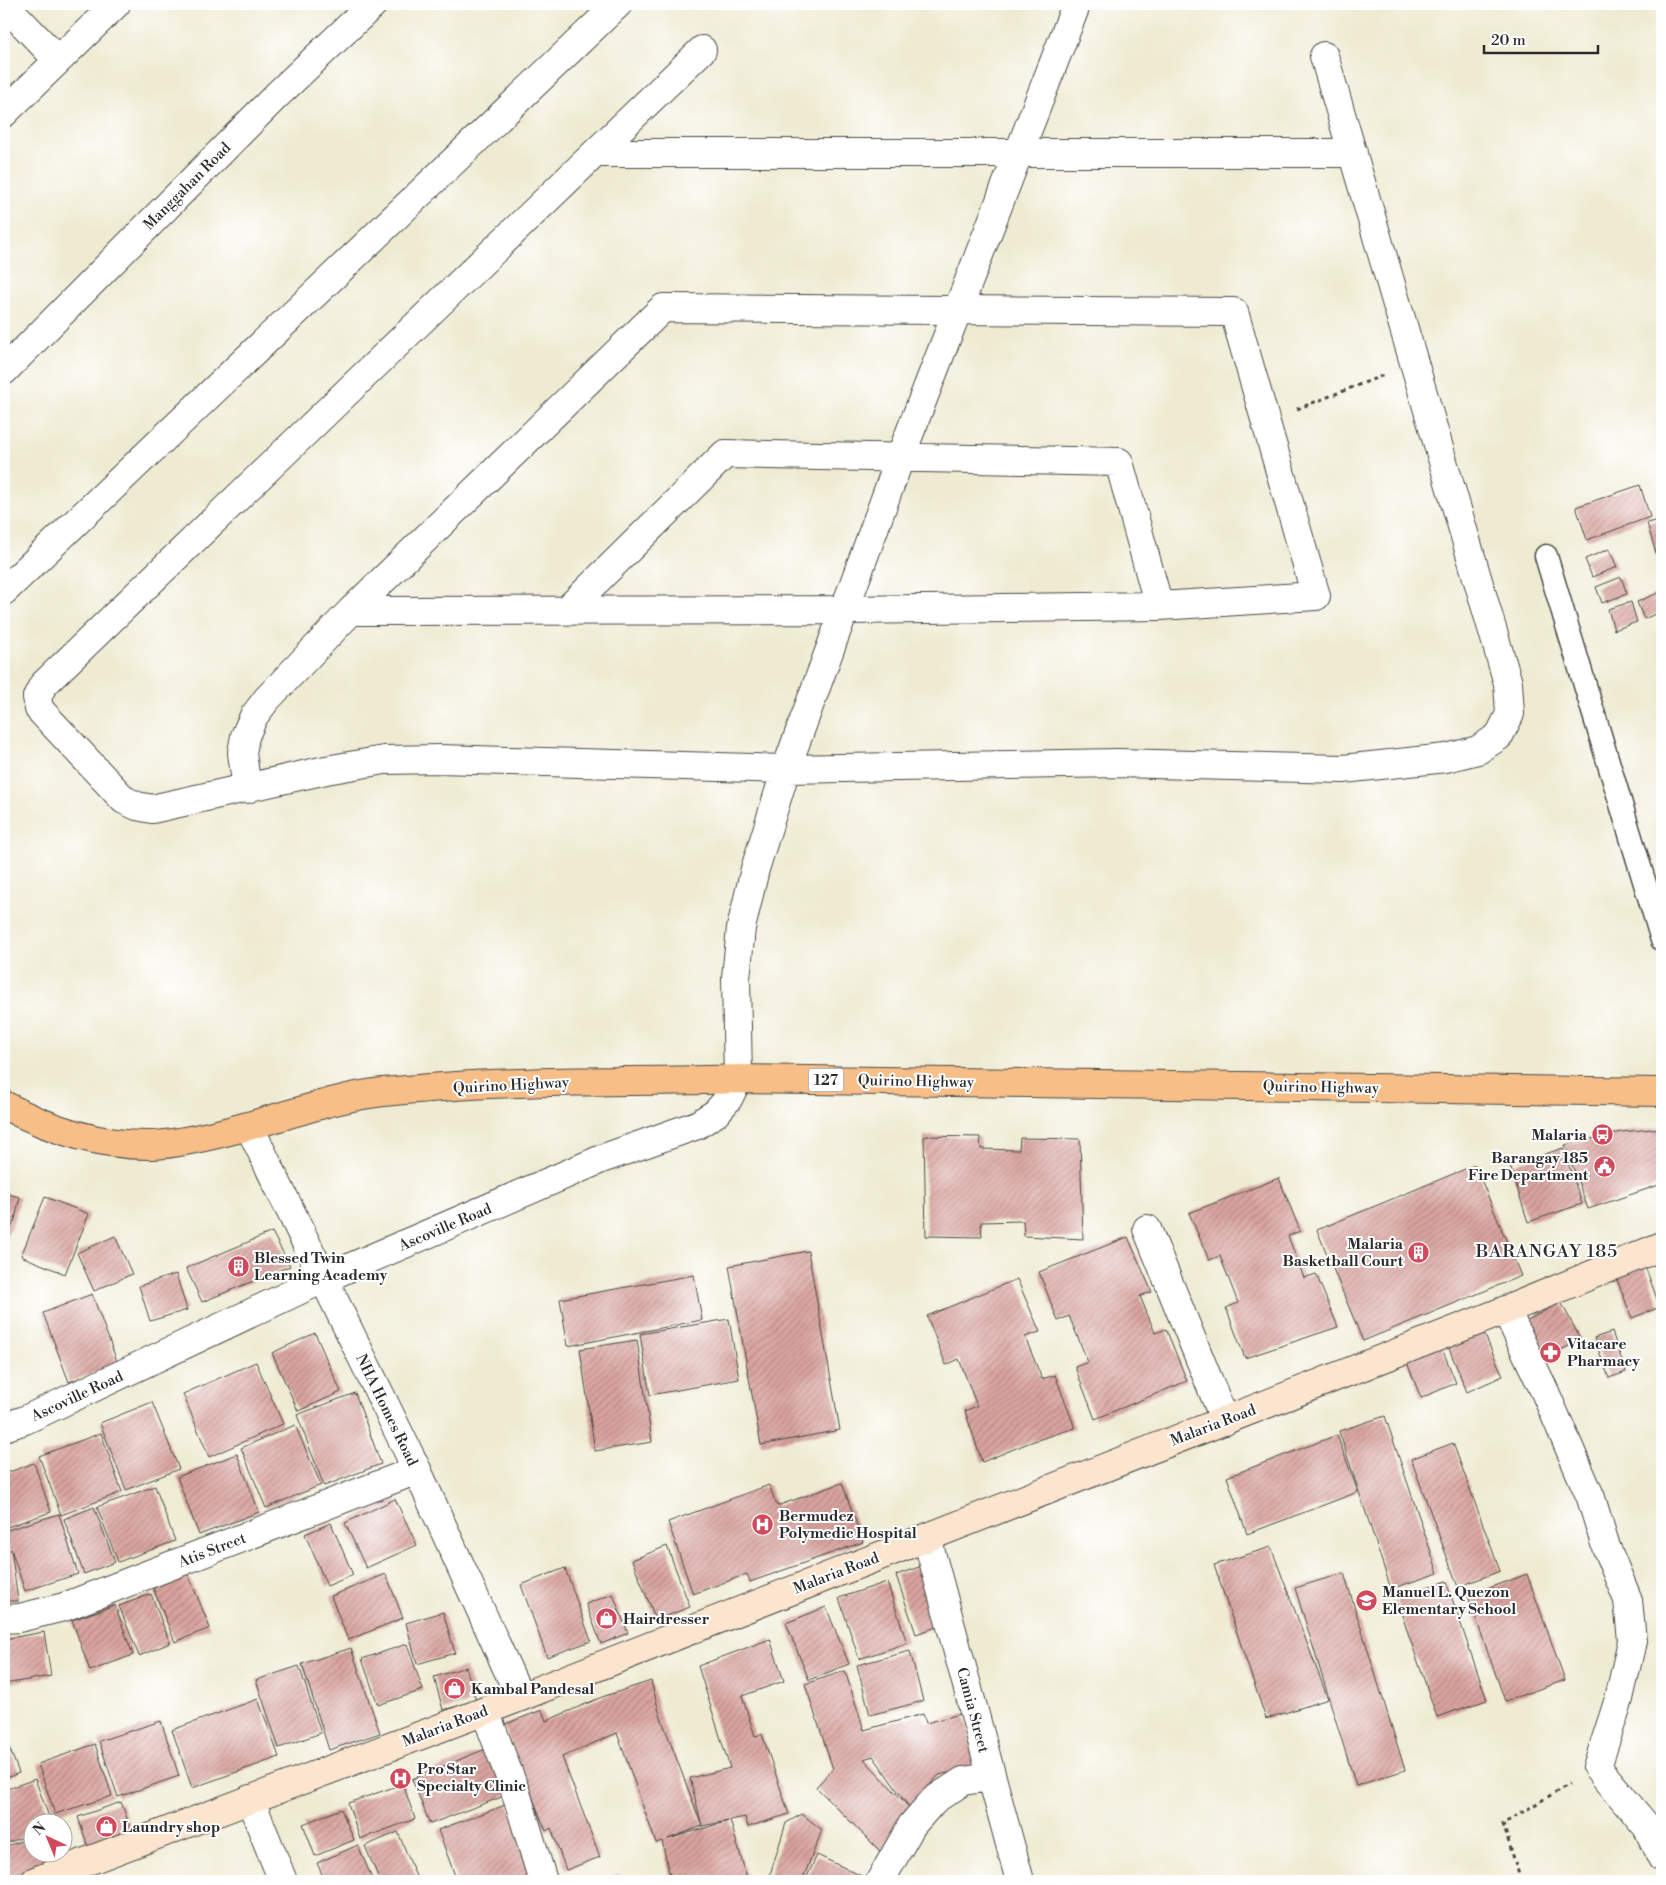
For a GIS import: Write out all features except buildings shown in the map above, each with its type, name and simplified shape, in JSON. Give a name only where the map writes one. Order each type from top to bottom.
[{"type":"main road","name":"Quirino Highway","points":[[4,1105],[72,1134],[115,1144],[153,1145],[199,1138],[249,1126],[307,1107],[381,1092],[519,1083],[669,1082],[738,1079],[1662,1092]]},
{"type":"main road","name":"Malaria Road","points":[[35,1881],[485,1711],[1506,1310],[1662,1246]]},
{"type":"street","points":[[4,4],[58,60]]},
{"type":"street","points":[[4,112],[116,4]]},
{"type":"street","name":"Manggahan Road","points":[[4,371],[277,95],[372,4]]},
{"type":"street","points":[[4,592],[618,4]]},
{"type":"street","points":[[738,1079],[736,978],[741,928],[755,869],[786,769],[900,458],[1075,8]]},
{"type":"street","points":[[702,50],[43,685],[37,697],[39,710],[124,800],[137,806],[152,809],[326,770],[384,760],[440,759],[786,769],[1118,763],[1343,769],[1446,758],[1478,750],[1499,736],[1510,714],[1508,683],[1324,56]]},
{"type":"street","points":[[596,153],[1353,154]]},
{"type":"street","points":[[248,789],[242,753],[245,736],[254,716],[268,699],[351,611],[663,308],[1234,312],[1316,596],[1160,606],[845,610],[351,611]]},
{"type":"street","points":[[567,610],[725,454],[1119,462],[1160,606]]},
{"type":"street","name":"Ascoville Road","points":[[4,1427],[25,1420],[323,1279],[604,1158],[698,1124],[716,1113],[728,1099],[738,1079]]},
{"type":"street","name":"NHA Homes Road","points":[[249,1126],[417,1470],[520,1697]]},
{"type":"street","points":[[1147,1229],[1225,1421]]},
{"type":"street","points":[[1506,1310],[1545,1392],[1591,1498],[1606,1547],[1628,1600],[1632,1642],[1619,1699],[1597,1767],[1647,1827],[1662,1858]]},
{"type":"street","name":"Atis Street","points":[[4,1619],[19,1618],[64,1607],[417,1470]]},
{"type":"street","name":"Camia Street","points":[[927,1538],[1020,1881]]},
{"type":"street","points":[[485,1711],[517,1796],[543,1881]]},
{"type":"street","points":[[880,1881],[912,1825],[934,1800],[963,1781],[991,1777]]},
{"type":"street","points":[[250,1799],[283,1881]]},
{"type":"lane","points":[[1546,556],[1662,940]]},
{"type":"path","points":[[1266,420],[1415,363]]},
{"type":"path","points":[[1521,1881],[1503,1824],[1597,1767]]},
{"type":"place","name":"Malaria","points":[[1603,1135]]},
{"type":"place","name":"Barangay 185 Fire Department","points":[[1604,1167]]},
{"type":"place","name":"Malaria Basketball Court","points":[[1419,1253]]},
{"type":"place","name":"Blessed Twin Learning Academy","points":[[238,1267]]},
{"type":"place","name":"Vitacare Pharmacy","points":[[1551,1353]]},
{"type":"place","name":"Bermudez Polymedic Hospital","points":[[763,1525]]},
{"type":"place","name":"Manuel L. Quezon Elementary School","points":[[1366,1601]]},
{"type":"place","name":"Hairdresser","points":[[607,1619]]},
{"type":"place","name":"Kambal Pandesal","points":[[455,1689]]},
{"type":"place","name":"Pro Star Specialty Clinic","points":[[401,1778]]},
{"type":"place","name":"Laundry shop","points":[[106,1827]]},
{"type":"district","name":"BARANGAY 185","points":[[1547,1251]]}]
